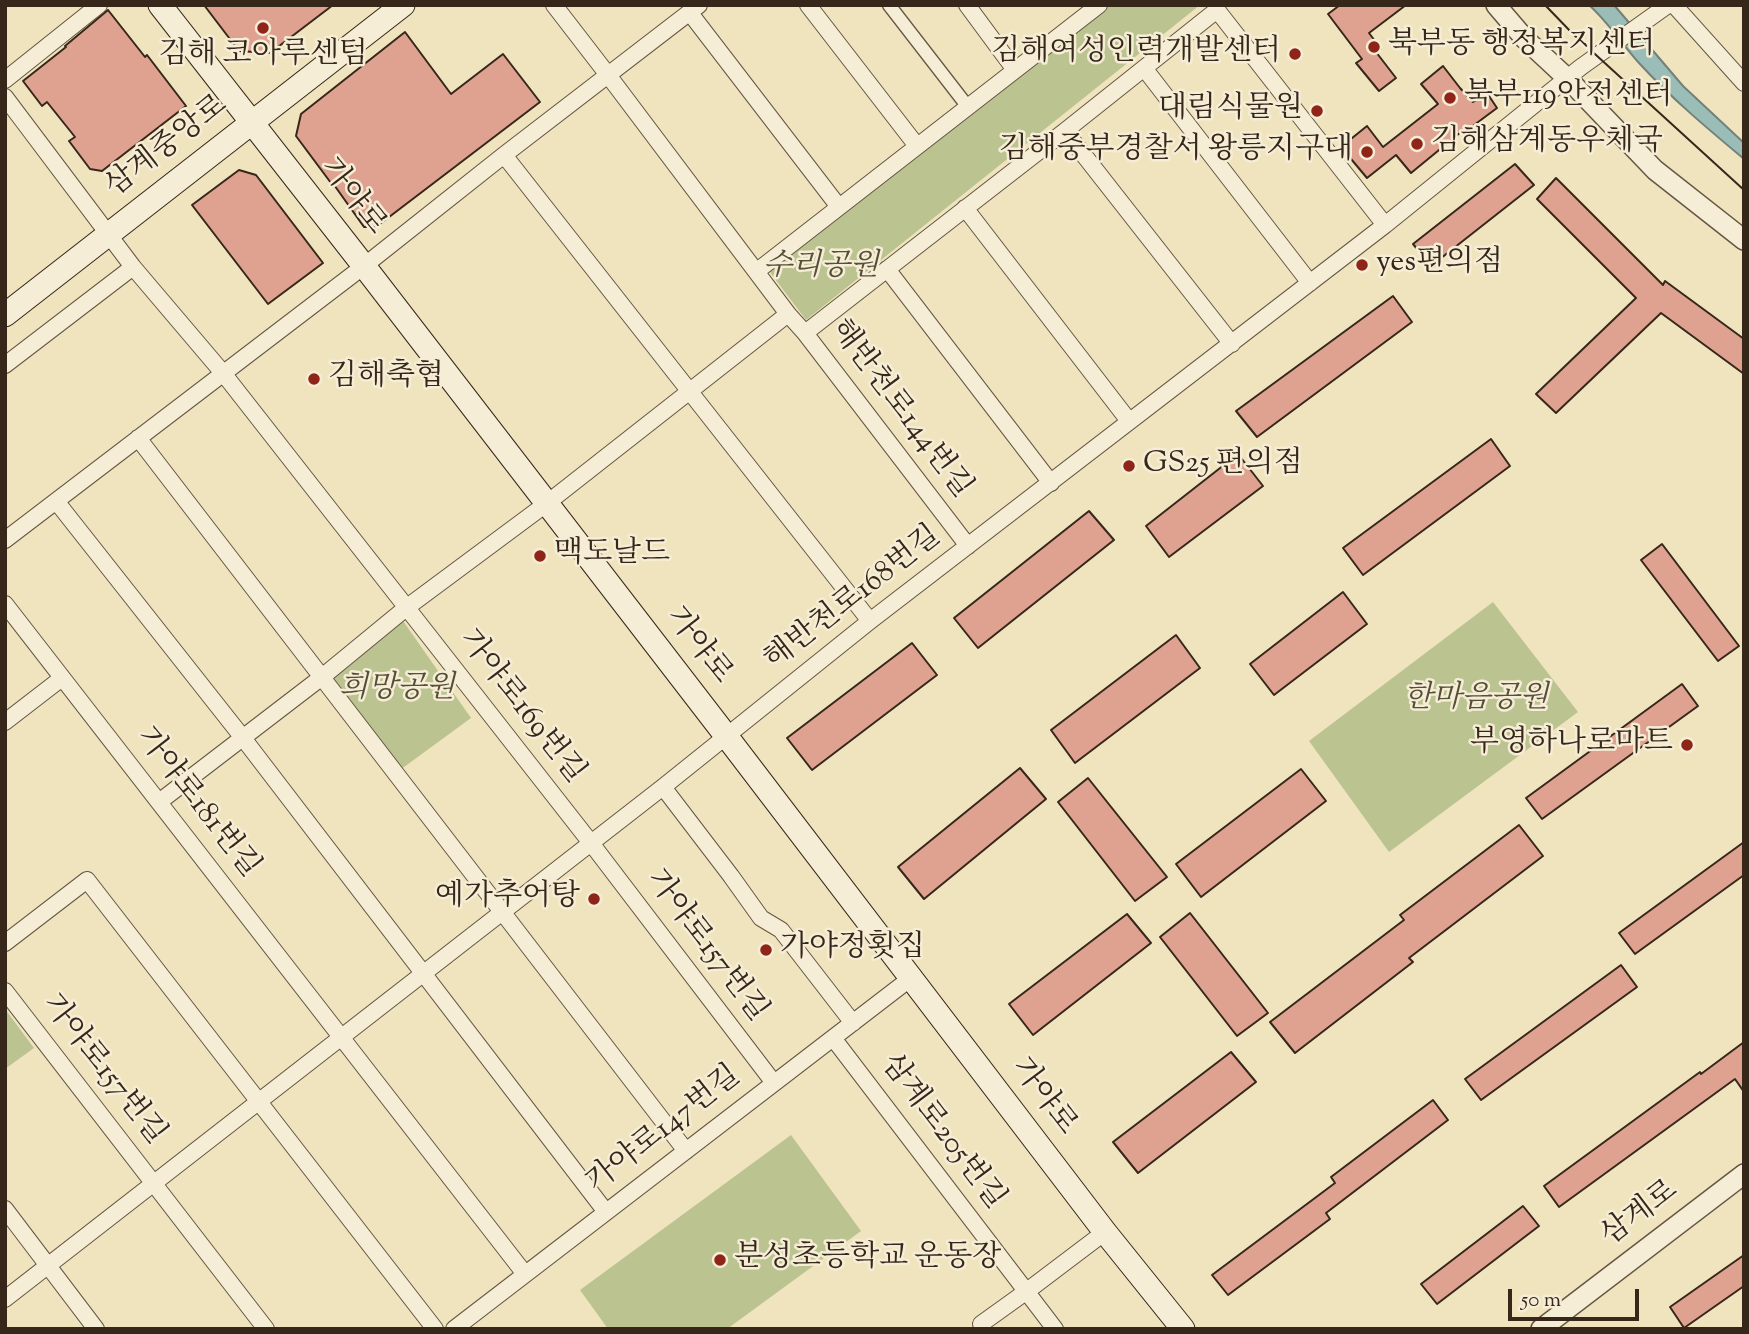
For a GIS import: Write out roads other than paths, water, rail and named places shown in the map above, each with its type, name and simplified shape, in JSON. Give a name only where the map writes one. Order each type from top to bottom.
[{"type":"main road","name":"가야로","points":[[160,5],[727,737],[1105,1232],[1183,1329]]},
{"type":"main road","name":"삼계중앙로","points":[[5,315],[403,5]]},
{"type":"street","points":[[5,80],[99,5]]},
{"type":"street","name":"해반천로144번길","points":[[554,5],[968,546]]},
{"type":"street","points":[[808,5],[917,146]]},
{"type":"street","points":[[889,5],[968,107]]},
{"type":"street","points":[[967,5],[1016,70]]},
{"type":"street","points":[[1496,5],[1525,39],[1574,73],[1655,170],[1744,240]]},
{"type":"street","name":"해반천로168번길","points":[[727,737],[870,621],[1385,225],[1574,73],[1668,5]]},
{"type":"street","points":[[1674,5],[1744,83]]},
{"type":"street","points":[[757,271],[1096,6]]},
{"type":"street","points":[[5,540],[364,266],[694,9],[839,207]]},
{"type":"street","points":[[805,333],[1217,9],[1385,225]]},
{"type":"street","points":[[1144,68],[1310,283]]},
{"type":"street","points":[[5,97],[132,267],[223,373],[406,608]]},
{"type":"street","points":[[1065,131],[1232,344]]},
{"type":"street","points":[[504,155],[870,621]]},
{"type":"street","points":[[965,208],[1129,421]]},
{"type":"street","points":[[5,365],[132,267]]},
{"type":"street","points":[[887,269],[1051,483]]},
{"type":"street","points":[[159,802],[788,314]]},
{"type":"street","points":[[138,438],[686,1151]]},
{"type":"street","points":[[56,501],[243,738],[606,1212]]},
{"type":"street","name":"가야로181번길","points":[[5,604],[343,1038]]},
{"type":"street","name":"가야로169번길","points":[[406,608],[591,844]]},
{"type":"street","points":[[5,722],[62,678]]},
{"type":"street","name":"가야로157번길","points":[[5,1299],[727,737]]},
{"type":"street","points":[[663,787],[761,918],[781,930],[852,1023]]},
{"type":"street","name":"가야로157번길","points":[[591,844],[774,1083]]},
{"type":"street","points":[[5,943],[87,880],[435,1329]]},
{"type":"street","name":"가야로147번길","points":[[454,1329],[911,978]]},
{"type":"street","name":"가야로157번길","points":[[5,991],[266,1329]]},
{"type":"street","points":[[343,1038],[525,1274]]},
{"type":"street","name":"삼계로205번길","points":[[833,1038],[1055,1329]]},
{"type":"street","name":"삼계로","points":[[1541,1329],[1744,1174]]},
{"type":"street","points":[[5,1209],[96,1329]]},
{"type":"street","points":[[981,1324],[1105,1232]]},
{"type":"water","points":[[1589,5],[1614,5],[1683,86],[1744,143],[1744,159],[1664,89]]},
{"type":"tram line","points":[[1545,5],[1573,34],[1744,190]]},
{"type":"place","name":"김해 코아루센텀","points":[[263,28]]},
{"type":"place","name":"북부동 행정복지센터","points":[[1374,47]]},
{"type":"place","name":"김해여성인력개발센터","points":[[1295,54]]},
{"type":"place","name":"북부119안전센터","points":[[1450,98]]},
{"type":"place","name":"대림식물원","points":[[1317,111]]},
{"type":"place","name":"김해삼계동우체국","points":[[1417,144]]},
{"type":"place","name":"김해중부경찰서 왕릉지구대","points":[[1367,152]]},
{"type":"place","name":"yes편의점","points":[[1362,265]]},
{"type":"place","name":"김해축협","points":[[314,379]]},
{"type":"place","name":"GS25 편의점","points":[[1129,466]]},
{"type":"place","name":"맥도날드","points":[[540,556]]},
{"type":"place","name":"부영하나로마트","points":[[1687,745]]},
{"type":"place","name":"예가추어탕","points":[[594,899]]},
{"type":"place","name":"가야정횟집","points":[[766,950]]},
{"type":"place","name":"분성초등학교 운동장","points":[[720,1260]]},
{"type":"park label","name":"수리공원","points":[[821,269]]},
{"type":"park label","name":"희망공원","points":[[397,691]]},
{"type":"park label","name":"한마음공원","points":[[1476,701]]}]
